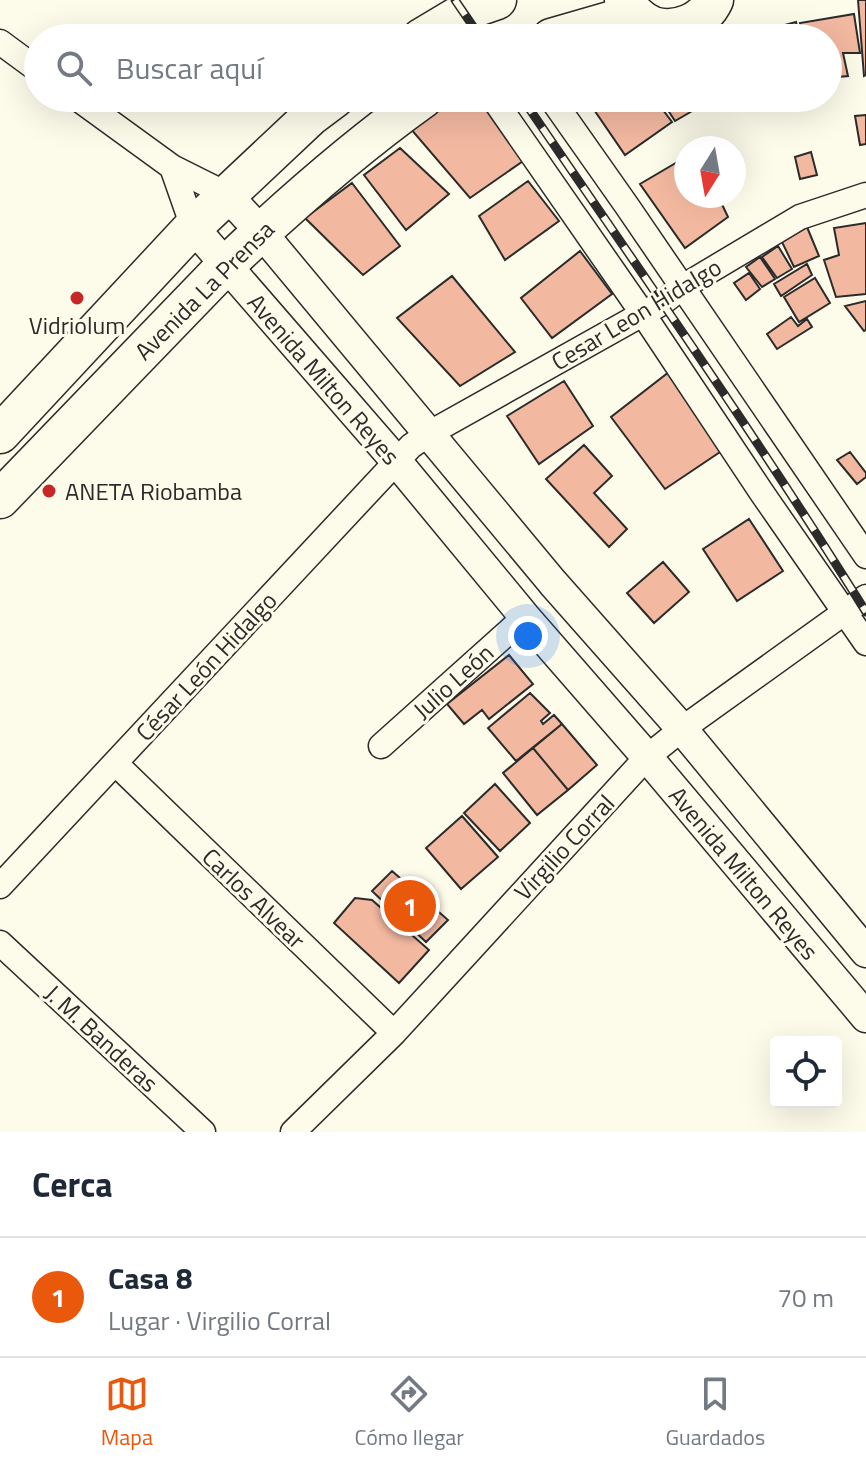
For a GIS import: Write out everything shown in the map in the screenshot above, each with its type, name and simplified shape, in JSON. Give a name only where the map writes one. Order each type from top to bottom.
[{"type":"main road","points":[[437,19],[497,0]]},
{"type":"main road","points":[[686,24],[724,2]]},
{"type":"main road","points":[[586,24],[629,7],[650,24]]},
{"type":"main road","name":"Avenida La Prensa","points":[[0,434],[193,227],[316,112]]},
{"type":"main road","name":"Avenida La Prensa","points":[[0,499],[225,266],[375,133],[404,112]]},
{"type":"street","points":[[0,42],[24,60]]},
{"type":"street","points":[[96,112],[172,167]]},
{"type":"street","points":[[503,112],[866,643]]},
{"type":"street","points":[[561,112],[866,556]]},
{"type":"street","name":"Avenida Milton Reyes","points":[[172,167],[226,194],[261,232],[413,447],[525,617],[866,1017]]},
{"type":"street","name":"Avenida Milton Reyes","points":[[172,167],[193,227],[225,266],[553,583],[682,729],[866,952]]},
{"type":"street","name":"Cesar Leon Hidalgo","points":[[413,447],[662,303],[681,288],[800,217],[866,195]]},
{"type":"street","name":"César León Hidalgo","points":[[0,886],[413,447]]},
{"type":"street","name":"Virgilio Corral","points":[[293,1132],[394,1033],[647,757],[866,597]]},
{"type":"street","name":"Julio León","points":[[381,746],[525,617]]},
{"type":"street","name":"Carlos Alvear","points":[[115,763],[394,1033]]},
{"type":"street","name":"J. M. Banderas","points":[[0,943],[203,1132]]},
{"type":"building","points":[[858,0],[866,0],[864,76]]},
{"type":"building","points":[[854,14],[860,53],[843,53],[848,76],[842,77],[842,24],[800,23]]},
{"type":"building","points":[[434,112],[490,112],[526,159],[470,198],[410,128]]},
{"type":"building","points":[[596,112],[664,112],[672,122],[625,155]]},
{"type":"building","points":[[669,112],[691,112],[675,121]]},
{"type":"building","points":[[866,115],[866,144],[860,145],[855,116]]},
{"type":"building","points":[[400,148],[449,194],[406,230],[364,175]]},
{"type":"building","points":[[811,152],[817,175],[800,179],[795,157]]},
{"type":"building","points":[[674,164],[674,208],[724,208],[728,217],[685,248],[640,184]]},
{"type":"building","points":[[528,181],[559,221],[505,260],[479,216]]},
{"type":"building","points":[[352,183],[400,246],[363,275],[305,218]]},
{"type":"building","points":[[866,223],[866,294],[836,297],[824,260],[839,255],[834,228]]},
{"type":"building","points":[[807,227],[819,256],[794,267],[782,242]]},
{"type":"building","points":[[778,246],[792,269],[777,278],[762,257]]},
{"type":"building","points":[[580,251],[612,294],[552,338],[521,298]]},
{"type":"building","points":[[760,257],[775,279],[762,287],[746,267]]},
{"type":"building","points":[[807,264],[812,275],[781,296],[774,284]]},
{"type":"building","points":[[749,273],[760,289],[746,300],[734,283]]},
{"type":"building","points":[[452,276],[515,352],[460,386],[397,318]]},
{"type":"building","points":[[815,278],[830,303],[799,322],[784,297]]},
{"type":"building","points":[[866,301],[866,330],[864,331],[845,306]]},
{"type":"building","points":[[791,317],[798,326],[807,319],[812,327],[777,349],[767,334]]},
{"type":"building","points":[[669,372],[723,450],[665,489],[611,417]]},
{"type":"building","points":[[564,381],[593,426],[539,464],[507,416]]},
{"type":"building","points":[[584,445],[612,476],[594,493],[627,529],[609,547],[546,479]]},
{"type":"building","points":[[850,452],[866,473],[866,477],[857,484],[837,460]]},
{"type":"building","points":[[749,519],[783,571],[737,601],[703,549]]},
{"type":"building","points":[[663,562],[689,592],[654,623],[627,593]]},
{"type":"building","points":[[509,655],[533,684],[489,719],[482,710],[464,724],[447,704]]},
{"type":"building","points":[[530,693],[550,713],[541,721],[543,724],[554,715],[562,724],[516,761],[488,728]]},
{"type":"building","points":[[562,724],[597,765],[568,790],[533,748]]},
{"type":"building","points":[[533,748],[568,790],[537,815],[503,773]]},
{"type":"building","points":[[495,784],[530,823],[500,851],[464,813]]},
{"type":"building","points":[[462,816],[498,857],[461,889],[426,848]]},
{"type":"building","points":[[392,871],[448,920],[426,942],[372,891]]},
{"type":"building","points":[[355,898],[372,900],[429,950],[399,983],[334,923]]},
{"type":"railway","points":[[455,0],[471,24]]},
{"type":"railway","points":[[532,112],[740,417],[866,612]]},
{"type":"place","name":"Vidriolum","points":[[77,298]]},
{"type":"place","name":"ANETA Riobamba","points":[[49,491]]},
{"type":"place","name":"Casa 8","points":[[410,906]]}]
